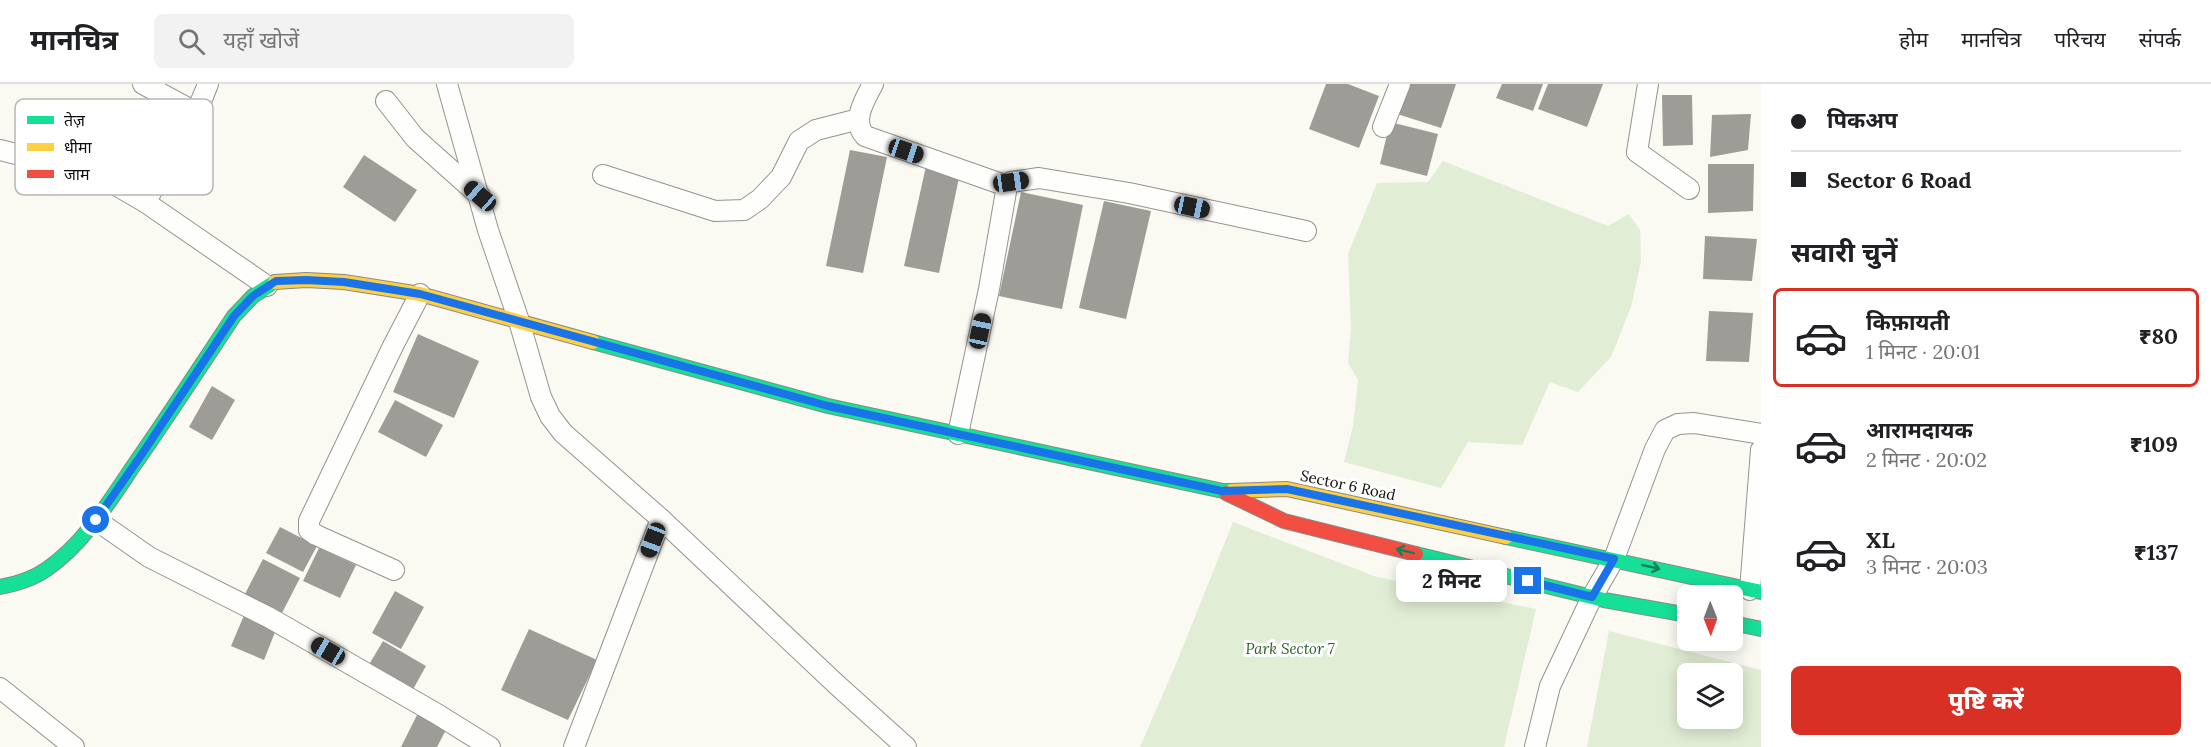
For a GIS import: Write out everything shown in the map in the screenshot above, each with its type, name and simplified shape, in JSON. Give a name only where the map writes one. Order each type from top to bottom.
[{"type":"street","points":[[143,84],[171,99]]},
{"type":"street","points":[[202,99],[208,84]]},
{"type":"street","points":[[447,84],[488,230],[519,321],[541,397],[550,416],[563,433],[661,519],[906,747]]},
{"type":"street","points":[[873,84],[861,109],[859,119],[860,130],[865,136],[1007,186]]},
{"type":"street","points":[[1383,127],[1400,84]]},
{"type":"street","points":[[1648,84],[1637,152],[1689,189]]},
{"type":"street","points":[[386,101],[415,138],[480,196]]},
{"type":"street","points":[[603,175],[714,211],[744,210],[760,199],[781,177],[799,141],[816,130],[859,119]]},
{"type":"street","points":[[0,150],[15,154]]},
{"type":"street","points":[[958,434],[989,289],[1007,186],[1011,182],[1039,178],[1129,193],[1306,231]]},
{"type":"street","points":[[132,195],[267,286]]},
{"type":"street","points":[[145,202],[149,195]]},
{"type":"street","points":[[0,587],[21,583],[46,569],[96,520],[234,316],[253,296],[276,281],[335,282],[420,294],[828,406],[1222,491],[1284,521],[1592,597],[1677,613]]},
{"type":"street","points":[[393,570],[316,535],[309,530],[309,521],[420,294]]},
{"type":"street","points":[[1535,747],[1550,686],[1592,597],[1614,559],[1655,449],[1665,430],[1678,424],[1694,423],[1761,434]]},
{"type":"street","points":[[1755,591],[1761,450]]},
{"type":"street","name":"Sector 6 Road","points":[[1222,491],[1287,489],[1755,591]]},
{"type":"street","points":[[574,747],[661,519]]},
{"type":"street","points":[[96,520],[149,557],[270,618],[490,747]]},
{"type":"street","points":[[1743,625],[1761,629]]},
{"type":"street","points":[[0,688],[74,747]]},
{"type":"green space","points":[[1443,161],[1608,226],[1629,214],[1640,230],[1641,262],[1631,307],[1611,357],[1578,392],[1550,382],[1522,445],[1468,442],[1441,488],[1344,462],[1353,426],[1358,380],[1348,363],[1351,329],[1348,254],[1377,183],[1428,182]]},
{"type":"green space","name":"Park Sector 7","points":[[1233,522],[1377,577],[1536,609],[1504,747],[1140,747]]},
{"type":"green space","points":[[1609,631],[1677,648],[1677,651],[1687,651],[1734,663],[1677,663],[1677,729],[1743,729],[1743,665],[1761,670],[1761,747],[1587,747]]},
{"type":"building","points":[[1326,84],[1348,84],[1379,96],[1359,148],[1309,129]]},
{"type":"building","points":[[1401,84],[1456,84],[1441,128],[1391,112]]},
{"type":"building","points":[[1502,84],[1543,84],[1533,111],[1496,98]]},
{"type":"building","points":[[1548,84],[1603,84],[1587,127],[1538,109]]},
{"type":"building","points":[[1662,95],[1692,95],[1693,145],[1663,146]]},
{"type":"building","points":[[1751,114],[1748,150],[1710,157],[1712,115]]},
{"type":"building","points":[[1390,122],[1438,134],[1427,176],[1380,164]]},
{"type":"building","points":[[850,150],[887,157],[863,273],[826,266]]},
{"type":"building","points":[[364,155],[417,190],[395,222],[343,187]]},
{"type":"building","points":[[1708,164],[1754,164],[1753,211],[1708,213]]},
{"type":"building","points":[[926,166],[960,173],[939,273],[904,266]]},
{"type":"building","points":[[1021,192],[1083,205],[1062,309],[999,296]]},
{"type":"building","points":[[1104,201],[1151,211],[1126,319],[1079,308]]},
{"type":"building","points":[[1705,236],[1757,239],[1752,281],[1703,279]]},
{"type":"building","points":[[1709,311],[1753,313],[1749,362],[1706,361]]},
{"type":"building","points":[[418,334],[479,361],[454,418],[393,392]]},
{"type":"building","points":[[212,386],[235,400],[212,440],[189,427]]},
{"type":"building","points":[[395,400],[443,425],[426,457],[378,432]]},
{"type":"building","points":[[280,527],[317,546],[303,572],[266,553]]},
{"type":"building","points":[[319,548],[356,565],[340,598],[303,581]]},
{"type":"building","points":[[263,559],[300,578],[282,613],[245,594]]},
{"type":"building","points":[[395,591],[424,607],[401,649],[372,633]]},
{"type":"building","points":[[245,613],[277,627],[264,660],[231,646]]},
{"type":"building","points":[[529,629],[597,660],[568,720],[501,690]]},
{"type":"building","points":[[383,641],[426,666],[411,693],[367,668]]},
{"type":"building","points":[[420,709],[449,724],[437,747],[401,747]]},
{"type":"traffic: fast","points":[[0,587],[24,581],[42,573],[83,536],[114,495],[234,316],[253,296],[275,282]]},
{"type":"traffic: fast","points":[[593,342],[828,406],[1223,491],[1232,491]]},
{"type":"traffic: fast","points":[[1506,537],[1761,592]]},
{"type":"traffic: fast","points":[[1416,554],[1604,600],[1677,613]]},
{"type":"traffic: fast","points":[[1743,625],[1761,629]]},
{"type":"traffic: slow","points":[[275,282],[306,280],[344,282],[420,294],[593,342]]},
{"type":"traffic: slow","points":[[1232,491],[1287,489],[1506,537]]},
{"type":"traffic: jam","points":[[1226,493],[1284,521],[1416,554]]},
{"type":"route","points":[[96,520],[234,316],[253,296],[276,281],[306,280],[344,282],[420,294],[828,406],[1222,491],[1287,489],[1614,559],[1592,597],[1528,581]]}]
